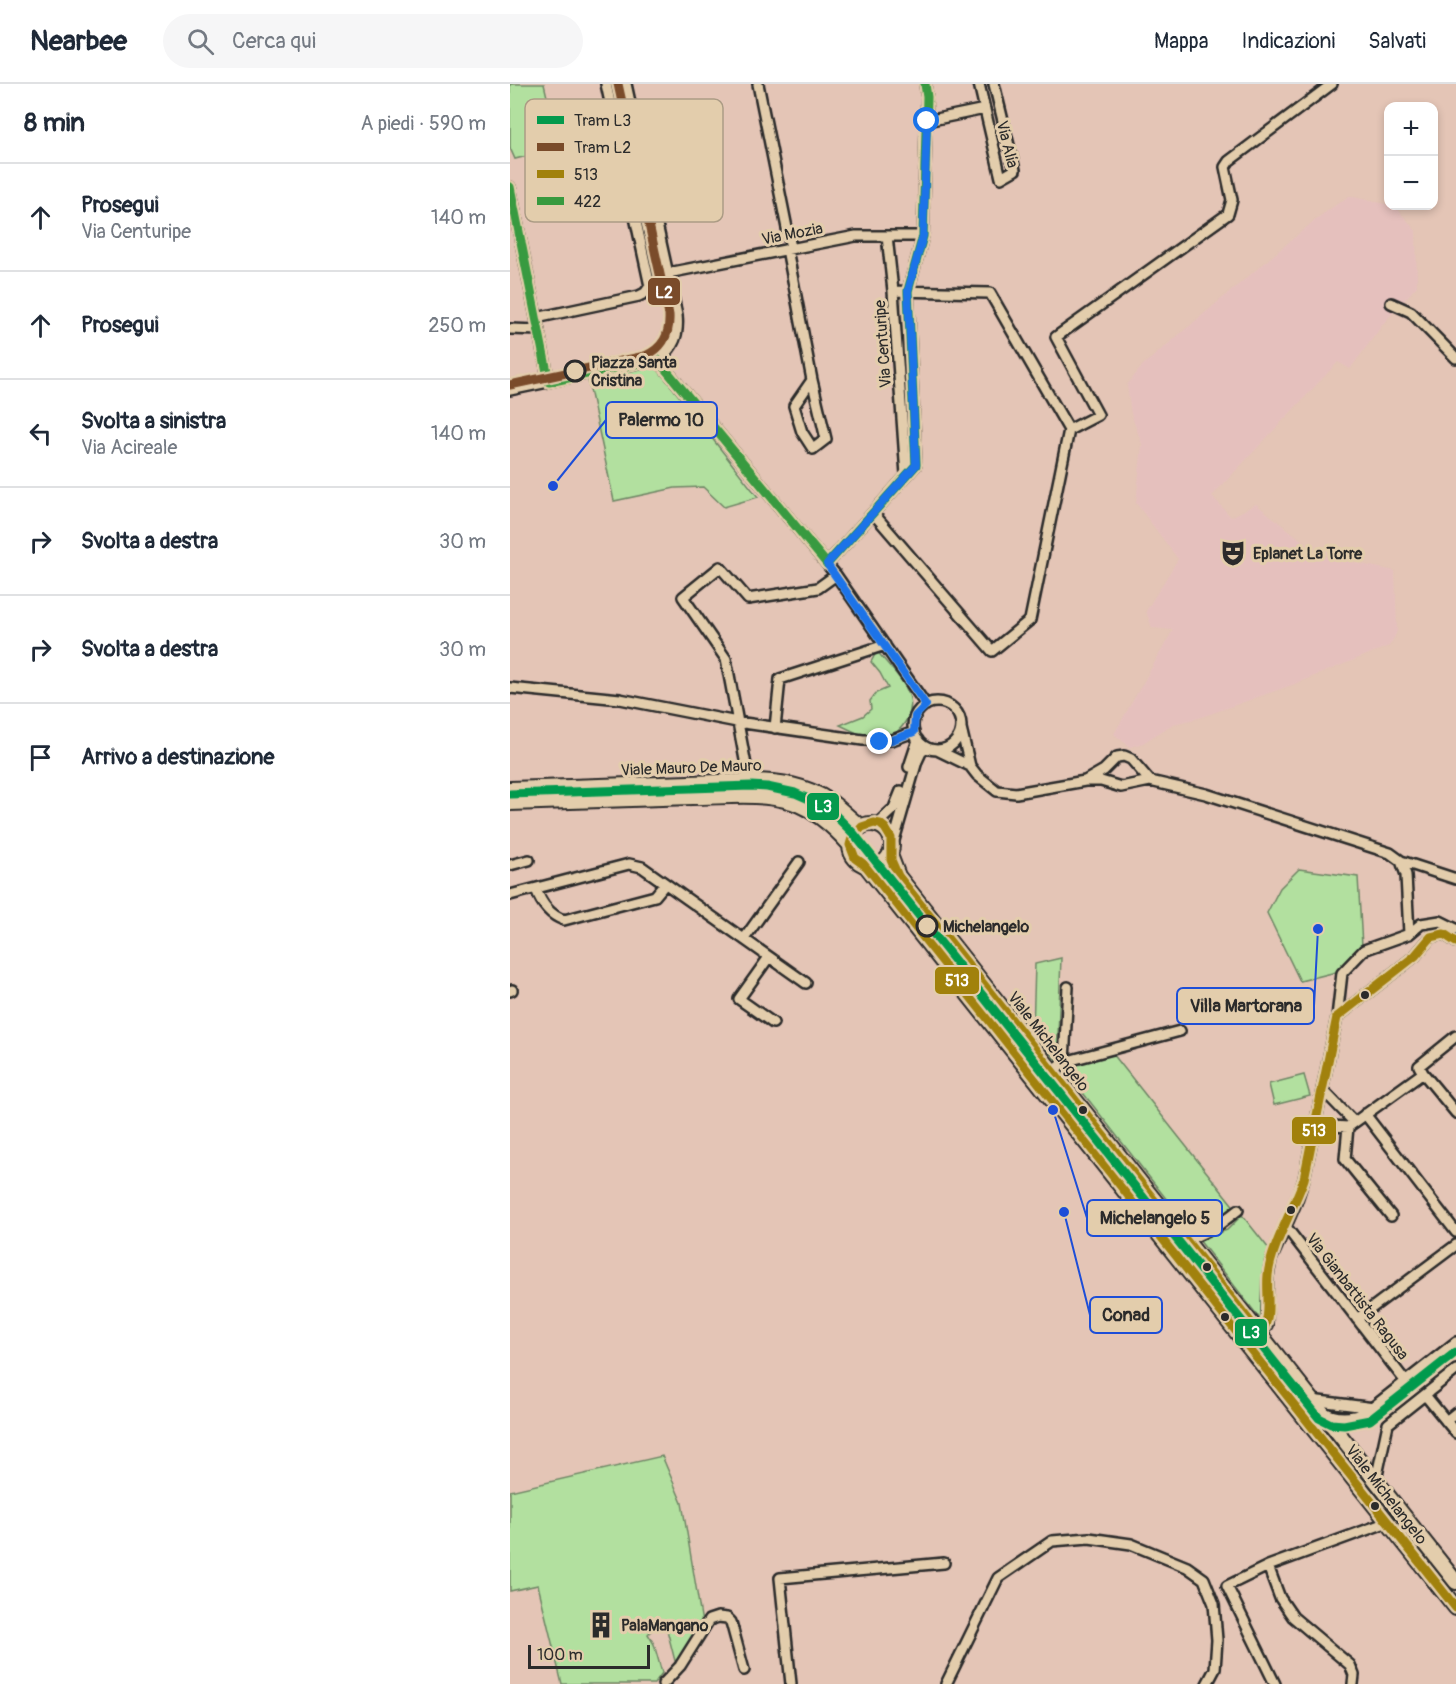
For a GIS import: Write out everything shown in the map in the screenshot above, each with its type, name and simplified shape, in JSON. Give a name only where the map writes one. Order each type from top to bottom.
[{"type":"street","points":[[606,84],[609,99]]},
{"type":"street","points":[[626,84],[629,99]]},
{"type":"street","points":[[758,84],[812,380],[826,439],[813,450],[802,432],[794,406],[812,380]]},
{"type":"street","name":"Via Centuripe","points":[[906,476],[893,291],[908,291],[923,236],[927,121],[925,84]]},
{"type":"street","name":"Via Alia","points":[[979,84],[1001,178],[1015,170],[994,84]]},
{"type":"street","points":[[1069,430],[1098,415],[1056,337],[1228,214],[1233,200],[1225,168],[1229,161],[1332,84]]},
{"type":"street","points":[[927,121],[985,109]]},
{"type":"street","points":[[510,187],[549,382]]},
{"type":"street","points":[[536,318],[645,293],[650,286],[637,222]]},
{"type":"street","points":[[510,390],[657,359],[669,351],[675,342],[679,326],[657,222]]},
{"type":"street","name":"Via Mozia","points":[[668,273],[856,236],[923,236]]},
{"type":"street","points":[[887,236],[893,291]]},
{"type":"street","points":[[827,564],[916,465],[908,291],[990,293],[1069,430],[1030,620],[992,651],[873,513]]},
{"type":"street","points":[[1390,303],[1411,312],[1456,358]]},
{"type":"street","points":[[510,329],[539,330]]},
{"type":"street","points":[[657,359],[836,575],[926,705]]},
{"type":"street","points":[[749,781],[726,659],[683,597],[720,567],[748,599],[818,588],[836,575]]},
{"type":"street","points":[[776,728],[780,679],[885,645]]},
{"type":"street","points":[[510,688],[620,699],[737,722],[880,742],[918,740],[970,766]]},
{"type":"street","points":[[891,849],[888,831],[877,824],[861,827],[854,834],[850,845],[855,858],[866,866],[879,865],[891,849],[909,786],[918,740],[915,716],[926,705],[940,702],[958,714],[970,766],[976,775],[997,791],[1016,793],[1085,781],[1101,782],[1121,788],[1150,782],[1206,795],[1380,849],[1401,861],[1456,879]]},
{"type":"street","points":[[937,750],[950,746],[961,728]]},
{"type":"street","points":[[877,824],[898,801],[918,740]]},
{"type":"street","points":[[1085,781],[1104,770],[1117,757],[1124,756],[1131,759],[1150,782]]},
{"type":"street","points":[[1111,761],[1107,769],[1108,778],[1114,785]]},
{"type":"street","points":[[1129,786],[1137,773],[1135,765]]},
{"type":"street","name":"Viale Mauro De Mauro","points":[[510,789],[749,781],[789,784],[813,792],[831,802],[861,827]]},
{"type":"street","name":"Viale Mauro De Mauro","points":[[510,803],[688,797],[766,797],[789,801],[812,811],[850,845]]},
{"type":"street","name":"Viale Michelangelo","points":[[891,849],[898,876],[1456,1582]]},
{"type":"street","points":[[510,865],[529,860]]},
{"type":"street","points":[[1401,861],[1406,875],[1409,934]]},
{"type":"street","points":[[744,939],[799,862]]},
{"type":"street","points":[[510,896],[629,864],[642,867],[806,983]]},
{"type":"street","name":"Viale Michelangelo","points":[[866,866],[1456,1608]]},
{"type":"street","points":[[536,888],[540,901],[555,917],[564,920],[655,896],[665,884]]},
{"type":"street","points":[[1260,1335],[1267,1325],[1269,1268],[1304,1179],[1337,1017],[1342,973],[1364,950],[1409,934],[1421,924],[1440,921],[1456,929]]},
{"type":"street","points":[[1337,1017],[1414,956],[1431,937],[1444,934],[1456,942]]},
{"type":"street","points":[[769,957],[739,999],[773,1023]]},
{"type":"street","points":[[1064,1062],[1068,987]]},
{"type":"street","points":[[1052,1072],[1064,1062],[1180,1031]]},
{"type":"street","points":[[1456,1036],[1419,1066],[1456,1113]]},
{"type":"street","points":[[1315,1125],[1351,1124],[1423,1073]]},
{"type":"street","points":[[1322,1089],[1351,1124],[1345,1159],[1391,1216]]},
{"type":"street","points":[[1365,1114],[1456,1232]]},
{"type":"street","points":[[1186,1241],[1216,1227],[1238,1210]]},
{"type":"street","name":"Via Gianbattista Ragusa","points":[[1286,1227],[1406,1382]]},
{"type":"street","points":[[1357,1319],[1456,1245]]},
{"type":"street","points":[[1314,1404],[1333,1416],[1344,1418],[1362,1414],[1374,1408],[1456,1342]]},
{"type":"street","points":[[1376,1480],[1388,1424],[1456,1370]]},
{"type":"street","points":[[1425,1395],[1456,1433]]},
{"type":"street","points":[[1314,1404],[1374,1408]]},
{"type":"street","points":[[1446,1421],[1456,1413]]},
{"type":"street","points":[[1209,1590],[1220,1585],[1227,1586],[1268,1566],[1388,1522]]},
{"type":"street","points":[[946,1684],[998,1578],[1052,1541],[1089,1538],[1131,1544],[1187,1567],[1204,1579],[1214,1604],[1217,1640],[1215,1669],[1206,1684]]},
{"type":"street","points":[[1420,1562],[1433,1552]]},
{"type":"street","points":[[791,1684],[780,1578],[944,1563]]},
{"type":"street","points":[[1268,1566],[1280,1598],[1293,1617],[1350,1665],[1354,1675],[1353,1684]]},
{"type":"street","points":[[1227,1586],[1275,1684]]},
{"type":"street","points":[[663,1684],[680,1666],[709,1620],[718,1617],[727,1618],[731,1622],[744,1670]]},
{"type":"shaded area","points":[[1349,196],[1384,204],[1384,210],[1398,210],[1416,231],[1417,286],[1384,323],[1350,369],[1338,362],[1212,496],[1231,517],[1256,504],[1326,557],[1395,571],[1397,631],[1389,646],[1292,685],[1199,718],[1173,724],[1143,743],[1130,747],[1114,734],[1173,630],[1152,628],[1146,611],[1178,559],[1136,503],[1142,444],[1131,414],[1127,385],[1143,365],[1320,216]]},
{"type":"green space","points":[[510,84],[544,84],[548,99],[525,99],[525,156],[515,159],[510,148]]},
{"type":"green space","points":[[651,367],[657,368],[758,497],[724,507],[703,487],[675,488],[614,501],[588,380]]},
{"type":"green space","points":[[877,651],[902,681],[910,701],[910,711],[905,722],[895,734],[859,734],[840,725],[863,716],[871,709],[870,701],[876,693],[888,688],[871,662]]},
{"type":"green space","points":[[1299,869],[1358,877],[1362,946],[1336,972],[1300,981],[1267,913],[1280,888]]},
{"type":"green space","points":[[1061,958],[1057,1061],[1033,1032],[1035,964]]},
{"type":"green space","points":[[1113,1054],[1235,1208],[1219,1221],[1193,1233],[1069,1075],[1069,1068],[1073,1065]]},
{"type":"green space","points":[[1304,1075],[1310,1096],[1274,1105],[1269,1084]]},
{"type":"green space","points":[[1242,1215],[1269,1249],[1265,1266],[1261,1320],[1199,1240],[1227,1230]]},
{"type":"green space","points":[[662,1456],[682,1503],[702,1623],[679,1663],[675,1661],[665,1622],[661,1620],[648,1634],[654,1644],[662,1673],[654,1684],[562,1684],[538,1585],[510,1591],[510,1491]]},
{"type":"tram line","name":"L2","points":[[618,84],[621,99]]},
{"type":"tram line","name":"L2","points":[[510,385],[645,356],[661,345],[667,335],[669,315],[648,222]]},
{"type":"tram line","name":"L3","points":[[510,794],[751,786],[795,793],[820,804],[832,812],[854,834],[1319,1418],[1331,1424],[1344,1425],[1370,1420],[1456,1352]]},
{"type":"transit line","name":"422","points":[[510,187],[549,382],[657,359],[827,564],[916,465],[908,291],[923,236],[927,97],[925,84]]},
{"type":"transit line","name":"513","points":[[1456,942],[1444,934],[1431,937],[1415,956],[1337,1017],[1304,1179],[1270,1264],[1268,1314],[1260,1334],[898,876],[891,860],[891,838],[885,828],[874,823],[862,827],[852,838],[850,845],[855,858],[866,866],[896,903],[1456,1608]]},
{"type":"place","name":"Piazza Santa Cristina","points":[[575,371]]},
{"type":"place","name":"Palermo 10","points":[[553,486]]},
{"type":"place","name":"Eplanet La Torre","points":[[1233,553]]},
{"type":"place","name":"Michelangelo","points":[[927,926]]},
{"type":"place","name":"Villa Martorana","points":[[1318,929]]},
{"type":"place","name":"Michelangelo 5","points":[[1053,1110]]},
{"type":"place","name":"Conad","points":[[1064,1212]]},
{"type":"place","name":"PalaMangano","points":[[601,1625]]},
{"type":"route","points":[[880,742],[914,732],[915,716],[926,705],[827,564],[916,465],[908,291],[923,236],[927,121]]}]
